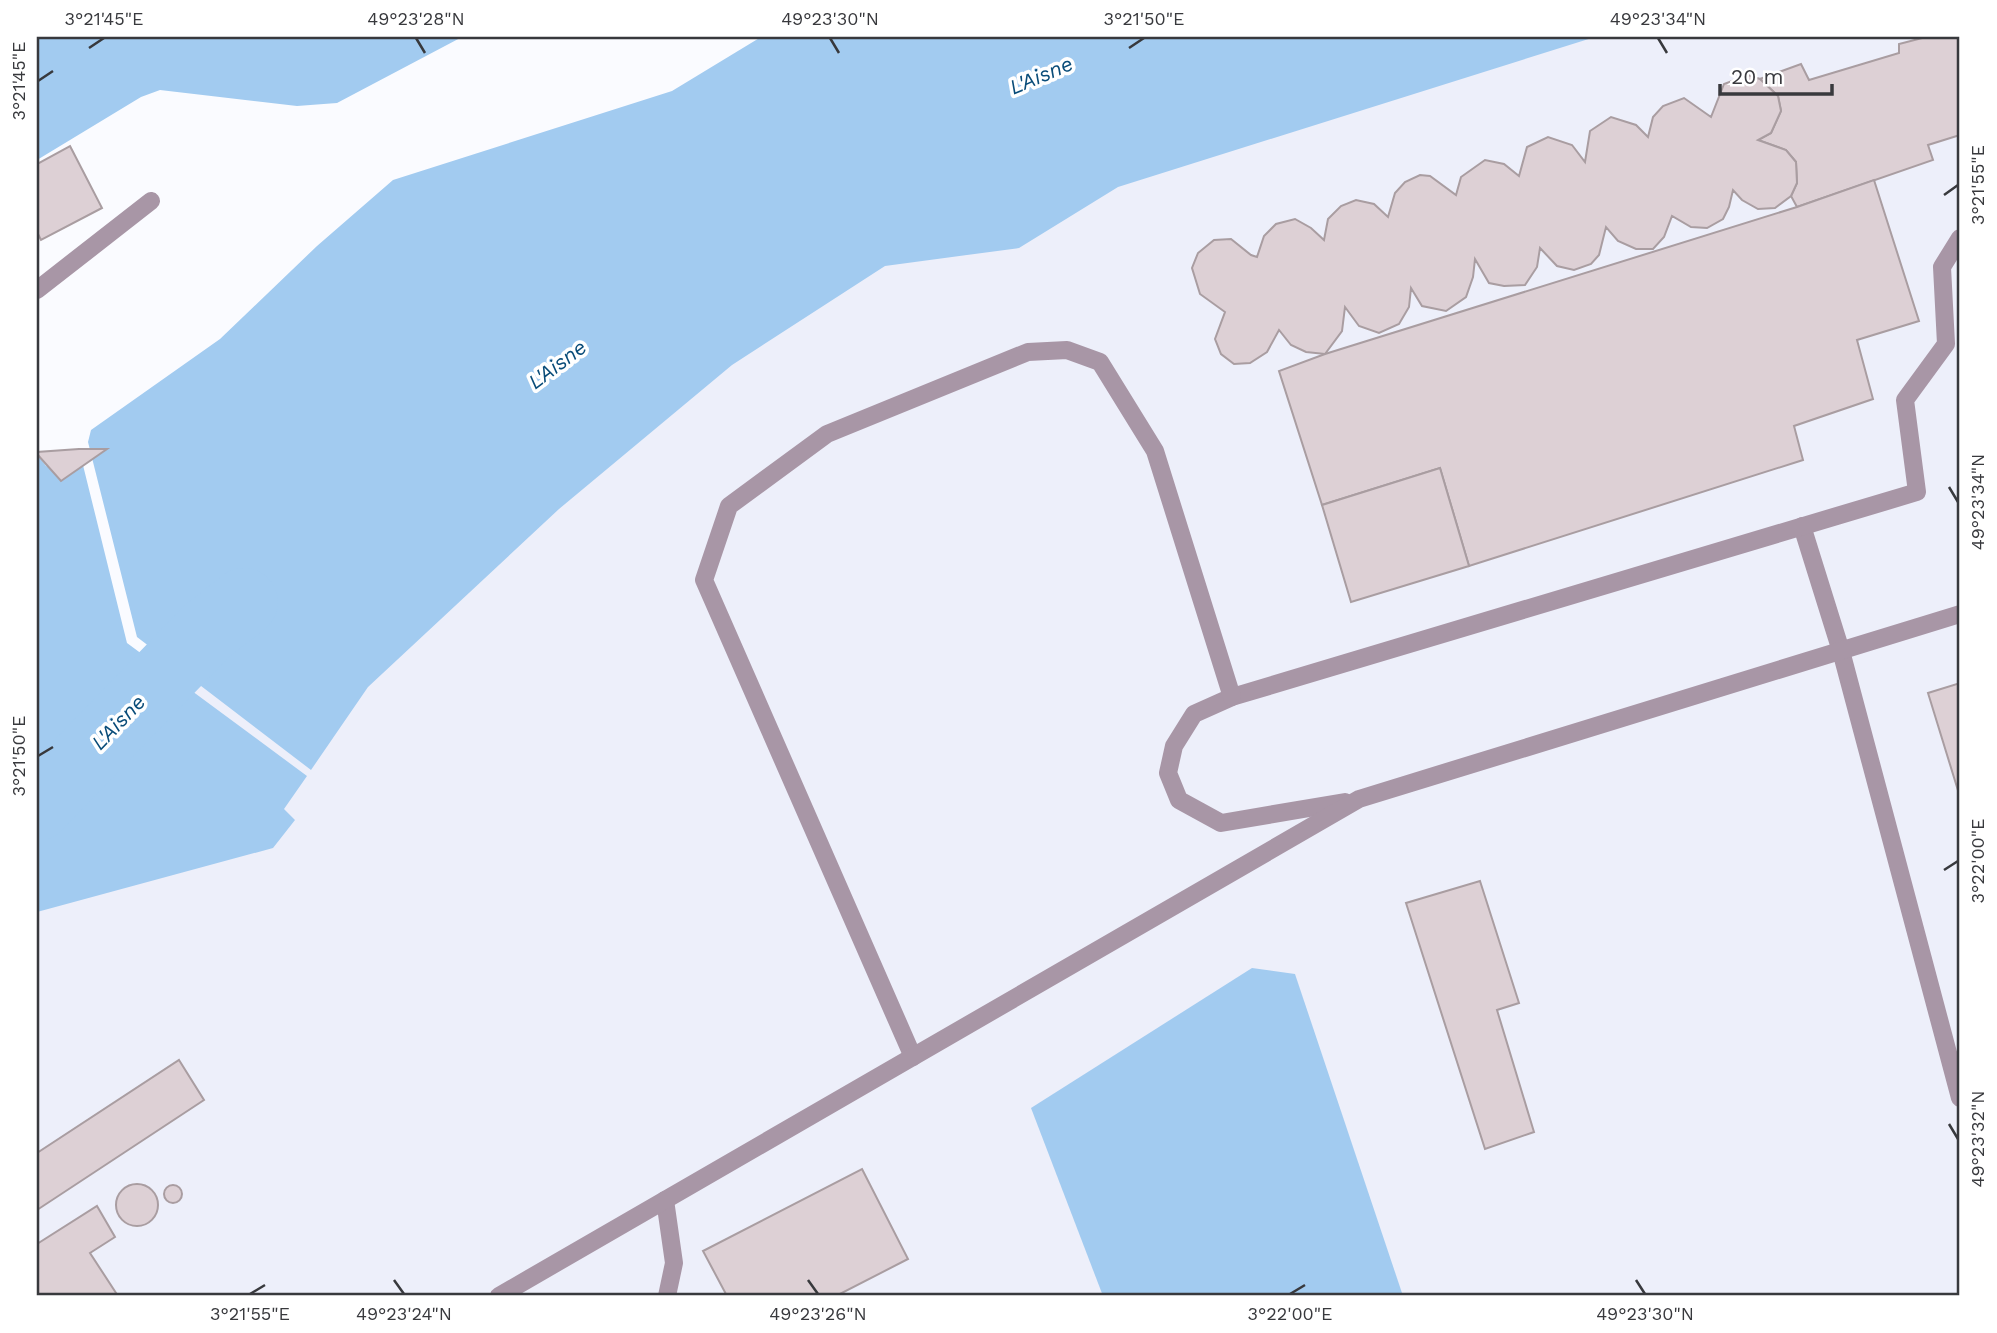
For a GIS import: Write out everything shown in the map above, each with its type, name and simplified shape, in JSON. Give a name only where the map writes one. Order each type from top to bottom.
[{"type":"lane","points":[[37,290],[151,201]]},
{"type":"lane","points":[[1960,238],[1942,267],[1946,344],[1905,400],[1917,492],[1232,697],[1195,714],[1174,746],[1168,773],[1179,800],[1221,823],[1359,799],[1960,614]]},
{"type":"lane","points":[[913,1057],[704,580],[729,506],[827,434],[1028,352],[1067,350],[1100,362],[1155,451],[1232,697]]},
{"type":"lane","points":[[1802,526],[1840,651],[1960,1098]]},
{"type":"lane","points":[[499,1296],[1359,799]]},
{"type":"lane","points":[[665,1200],[674,1263],[667,1296]]},
{"type":"shaded area","points":[[945,37],[1960,37],[1960,1296],[37,1296],[37,749],[752,236]]},
{"type":"water","points":[[37,37],[462,37],[337,103],[297,106],[160,90],[141,97],[37,160]]},
{"type":"water","points":[[761,37],[1595,37],[1118,187],[1019,248],[885,266],[732,365],[559,509],[368,687],[311,770],[137,637],[88,442],[91,430],[220,339],[317,246],[393,180],[672,91]]},
{"type":"water","points":[[79,449],[127,643],[307,776],[284,809],[295,820],[273,848],[37,912],[37,454],[46,466],[52,468]]},
{"type":"water","points":[[1252,968],[1295,974],[1403,1296],[1103,1296],[1031,1108]]},
{"type":"building","points":[[1926,37],[1960,37],[1960,135],[1928,145],[1933,160],[1797,207],[1791,196],[1797,183],[1796,162],[1786,150],[1758,140],[1771,133],[1781,111],[1778,96],[1760,79],[1801,64],[1809,80],[1899,53],[1899,44]]},
{"type":"building","points":[[1748,75],[1760,79],[1778,96],[1781,111],[1771,133],[1758,140],[1786,150],[1796,162],[1797,183],[1791,196],[1775,208],[1758,209],[1742,200],[1733,190],[1723,219],[1707,228],[1691,227],[1672,216],[1664,237],[1653,249],[1636,249],[1618,241],[1606,227],[1599,255],[1591,264],[1574,270],[1557,266],[1540,248],[1537,267],[1525,285],[1504,286],[1489,283],[1475,259],[1473,277],[1466,297],[1446,311],[1422,306],[1411,288],[1409,307],[1399,324],[1379,333],[1359,326],[1345,307],[1342,331],[1325,354],[1306,352],[1291,345],[1279,330],[1267,352],[1250,363],[1234,364],[1221,354],[1215,339],[1225,312],[1200,294],[1192,268],[1198,253],[1214,240],[1231,239],[1257,257],[1264,236],[1276,224],[1295,219],[1324,240],[1328,219],[1341,206],[1356,200],[1374,204],[1388,217],[1395,193],[1405,182],[1420,175],[1430,176],[1456,195],[1461,177],[1485,160],[1504,164],[1519,176],[1527,147],[1548,137],[1572,145],[1585,162],[1590,131],[1611,117],[1636,125],[1648,137],[1653,117],[1663,106],[1684,98],[1711,117],[1724,84]]},
{"type":"building","points":[[70,146],[102,208],[41,240],[37,232],[37,164]]},
{"type":"building","points":[[1874,180],[1919,321],[1857,340],[1873,399],[1794,426],[1803,460],[1469,566],[1440,468],[1322,505],[1279,371],[1325,354],[1797,207]]},
{"type":"building","points":[[107,449],[61,481],[37,454],[37,452]]},
{"type":"building","points":[[1440,468],[1469,566],[1351,602],[1322,505]]},
{"type":"building","points":[[1960,683],[1960,797],[1928,693]]},
{"type":"building","points":[[1480,881],[1519,1003],[1497,1010],[1534,1132],[1485,1149],[1406,903]]},
{"type":"building","points":[[179,1060],[204,1100],[37,1210],[37,1153]]},
{"type":"building","points":[[862,1169],[908,1259],[836,1296],[727,1296],[703,1251]]},
{"type":"building","points":[[137,1184],[152,1190],[158,1205],[152,1220],[137,1226],[122,1220],[116,1205],[122,1190]]},
{"type":"building","points":[[173,1185],[179,1188],[182,1194],[179,1200],[173,1203],[167,1200],[164,1194],[167,1188]]},
{"type":"building","points":[[97,1206],[115,1237],[90,1253],[118,1296],[37,1296],[37,1244]]},
{"type":"waterway","name":"L'Aisne","points":[[37,807],[206,632],[244,602]]}]
